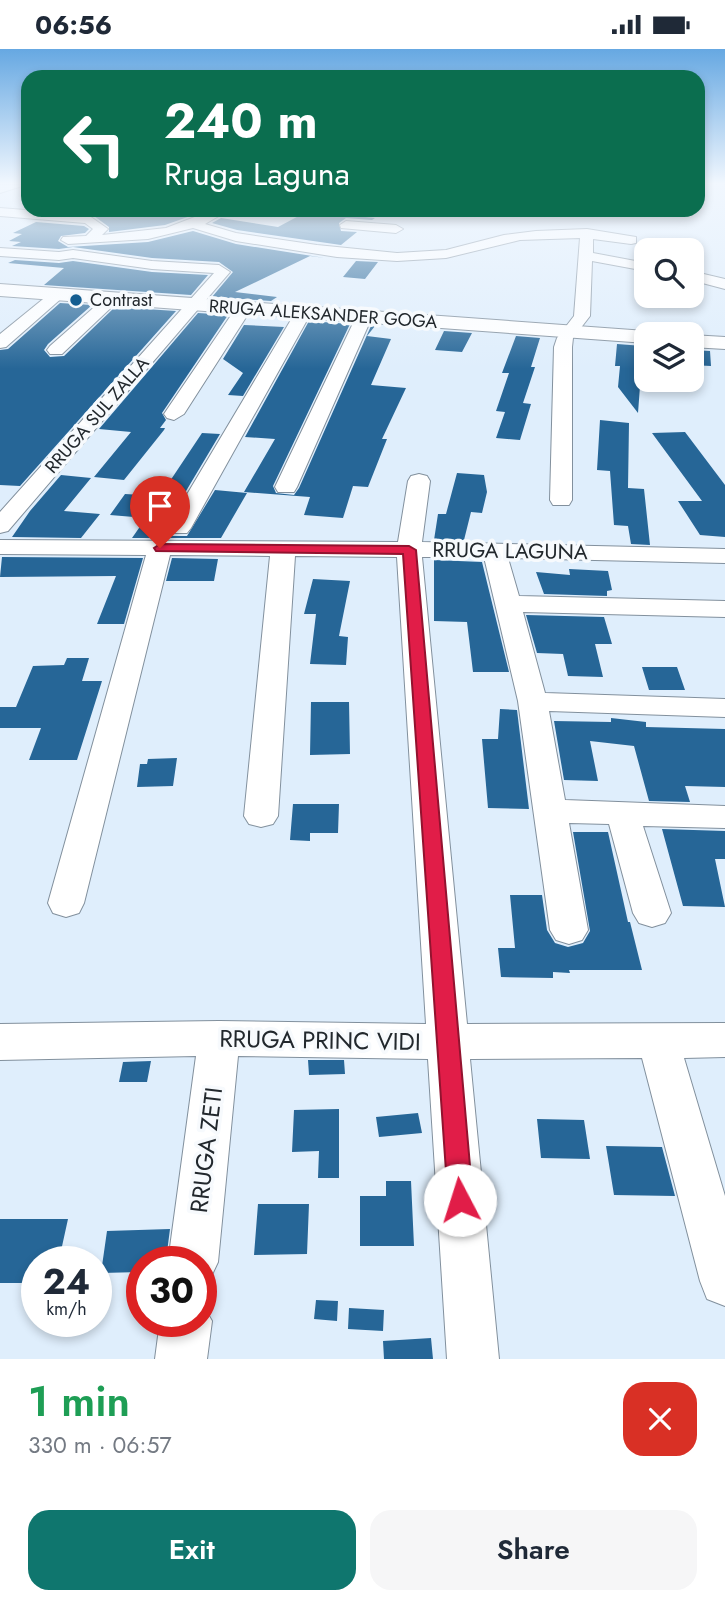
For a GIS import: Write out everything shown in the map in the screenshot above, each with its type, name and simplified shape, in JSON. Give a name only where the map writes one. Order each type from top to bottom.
[{"type":"main road","name":"RRUGA ALEKSANDER GOGA","points":[[0,290],[364,317],[579,318],[634,334]]},
{"type":"main road","points":[[704,342],[725,344]]},
{"type":"street","points":[[290,246],[343,254],[391,256],[436,255],[473,246]]},
{"type":"street","points":[[391,256],[393,246]]},
{"type":"street","points":[[561,500],[563,347],[565,338],[579,318],[587,246]]},
{"type":"street","points":[[0,252],[59,256]]},
{"type":"street","name":"RRUGA SUL ZALLA","points":[[0,526],[223,271],[74,254],[59,256]]},
{"type":"street","points":[[36,268],[59,256]]},
{"type":"street","points":[[587,256],[634,265]]},
{"type":"street","points":[[704,278],[725,284]]},
{"type":"street","points":[[0,343],[58,294]]},
{"type":"street","points":[[57,350],[113,298]]},
{"type":"street","points":[[174,414],[244,308]]},
{"type":"street","points":[[66,903],[170,538],[303,313]]},
{"type":"street","points":[[286,487],[364,317]]},
{"type":"street","points":[[419,481],[409,550],[473,1359]]},
{"type":"street","name":"RRUGA LAGUNA","points":[[0,547],[170,538],[283,550],[494,550],[725,556]]},
{"type":"street","points":[[261,816],[283,550]]},
{"type":"street","points":[[494,550],[533,701],[569,930]]},
{"type":"street","points":[[510,604],[725,609]]},
{"type":"street","points":[[533,701],[725,708]]},
{"type":"street","points":[[551,811],[725,817]]},
{"type":"street","points":[[623,814],[652,913]]},
{"type":"street","name":"RRUGA PRINC VIDI","points":[[0,1043],[219,1038],[447,1042],[725,1040]]},
{"type":"street","name":"RRUGA ZETI","points":[[195,1246],[219,1038]]},
{"type":"street","points":[[659,1040],[725,1281]]},
{"type":"street","points":[[181,1359],[184,1337]]},
{"type":"building","points":[[14,246],[250,246],[325,258],[310,256],[235,292],[277,297],[271,301],[212,297],[233,272],[219,262],[152,258],[73,247],[59,249]]},
{"type":"building","points":[[15,260],[59,263],[73,261],[152,272],[208,275],[191,295],[44,285],[64,268],[8,263]]},
{"type":"building","points":[[356,261],[378,262],[365,279],[343,277]]},
{"type":"building","points":[[60,303],[92,305],[48,344],[44,350],[50,357],[64,356],[115,307],[176,311],[20,486],[0,485],[0,350],[8,349]]},
{"type":"building","points":[[198,313],[228,315],[162,413],[166,420],[160,428],[165,428],[164,430],[124,480],[94,477],[131,432],[99,429]]},
{"type":"building","points":[[309,321],[350,324],[273,486],[276,493],[294,495],[299,488],[371,326],[375,326],[367,336],[391,339],[371,385],[406,388],[382,439],[387,439],[368,487],[353,486],[343,518],[304,515],[310,497],[244,492],[275,439],[245,437]]},
{"type":"building","points":[[244,325],[284,327],[243,396],[228,395],[243,373],[223,359]]},
{"type":"building","points":[[444,331],[472,333],[462,352],[435,350]]},
{"type":"building","points":[[516,336],[540,338],[531,367],[535,367],[523,403],[531,404],[520,440],[496,438],[505,412],[496,411],[509,373],[502,373]]},
{"type":"building","points":[[617,344],[634,345],[634,392],[640,392],[638,413],[618,387],[620,366],[615,366]]},
{"type":"building","points":[[704,351],[710,351],[711,366],[704,366]]},
{"type":"building","points":[[600,420],[629,423],[628,488],[644,489],[650,545],[631,544],[628,526],[614,525],[610,471],[597,470]]},
{"type":"building","points":[[685,432],[725,485],[725,537],[700,535],[678,501],[702,501],[652,433]]},
{"type":"building","points":[[202,433],[220,434],[164,528],[171,536],[187,536],[215,490],[247,493],[221,538],[132,538],[146,518],[110,515],[125,494],[160,496]]},
{"type":"building","points":[[457,473],[484,475],[487,492],[482,513],[471,512],[464,540],[434,540],[438,514],[446,514]]},
{"type":"building","points":[[61,475],[91,478],[64,511],[100,514],[81,538],[12,537],[30,511]]},
{"type":"building","points":[[2,557],[143,558],[124,624],[97,624],[116,576],[0,577]]},
{"type":"building","points":[[172,558],[218,559],[214,581],[166,581]]},
{"type":"building","points":[[434,560],[482,562],[509,672],[473,672],[467,622],[434,621]]},
{"type":"building","points":[[569,569],[608,571],[612,590],[607,591],[607,596],[544,594],[536,572],[570,575]]},
{"type":"building","points":[[313,579],[350,581],[339,636],[348,637],[346,665],[310,664],[316,614],[304,614]]},
{"type":"building","points":[[526,615],[604,617],[612,644],[595,644],[603,677],[568,676],[563,654],[537,653]]},
{"type":"building","points":[[67,658],[89,658],[82,681],[102,681],[77,760],[29,760],[41,728],[0,728],[0,707],[16,707],[33,666],[64,665]]},
{"type":"building","points":[[642,667],[677,667],[685,690],[649,690]]},
{"type":"building","points":[[311,702],[349,702],[350,754],[310,755]]},
{"type":"building","points":[[500,709],[517,710],[529,809],[488,808],[482,739],[498,739]]},
{"type":"building","points":[[611,718],[646,722],[646,727],[725,729],[725,787],[685,786],[690,802],[649,801],[634,746],[590,741],[598,781],[564,780],[554,721],[611,722]]},
{"type":"building","points":[[177,758],[173,786],[137,787],[140,764],[147,764],[148,759]]},
{"type":"building","points":[[293,804],[339,804],[338,833],[310,833],[310,841],[290,840]]},
{"type":"building","points":[[662,829],[725,831],[725,859],[715,859],[725,907],[683,906]]},
{"type":"building","points":[[573,832],[608,832],[628,922],[642,970],[569,970],[570,973],[553,972],[553,978],[501,977],[498,948],[515,948],[510,895],[542,895],[547,930],[555,943],[568,947],[583,943],[590,931]]},
{"type":"building","points":[[308,1060],[344,1060],[345,1074],[309,1075]]},
{"type":"building","points":[[151,1061],[147,1082],[119,1082],[123,1062]]},
{"type":"building","points":[[339,1109],[339,1178],[318,1178],[319,1151],[292,1152],[294,1110]]},
{"type":"building","points":[[418,1113],[422,1133],[379,1137],[376,1117]]},
{"type":"building","points":[[537,1119],[584,1120],[590,1159],[541,1158]]},
{"type":"building","points":[[606,1146],[662,1147],[675,1196],[614,1195]]},
{"type":"building","points":[[386,1181],[411,1181],[414,1246],[360,1246],[360,1196],[386,1196]]},
{"type":"building","points":[[258,1204],[309,1204],[307,1254],[254,1255]]},
{"type":"building","points":[[0,1219],[68,1219],[62,1246],[21,1246],[21,1283],[0,1283]]},
{"type":"building","points":[[170,1229],[168,1246],[126,1246],[126,1272],[112,1273],[112,1246],[105,1246],[107,1231]]},
{"type":"building","points":[[316,1300],[338,1301],[337,1321],[314,1319]]},
{"type":"building","points":[[349,1308],[384,1310],[383,1331],[348,1329]]},
{"type":"building","points":[[431,1338],[433,1359],[384,1359],[383,1341]]},
{"type":"place","name":"Contrast","points":[[76,300]]},
{"type":"route","points":[[160,548],[409,550],[460,1200]]}]
